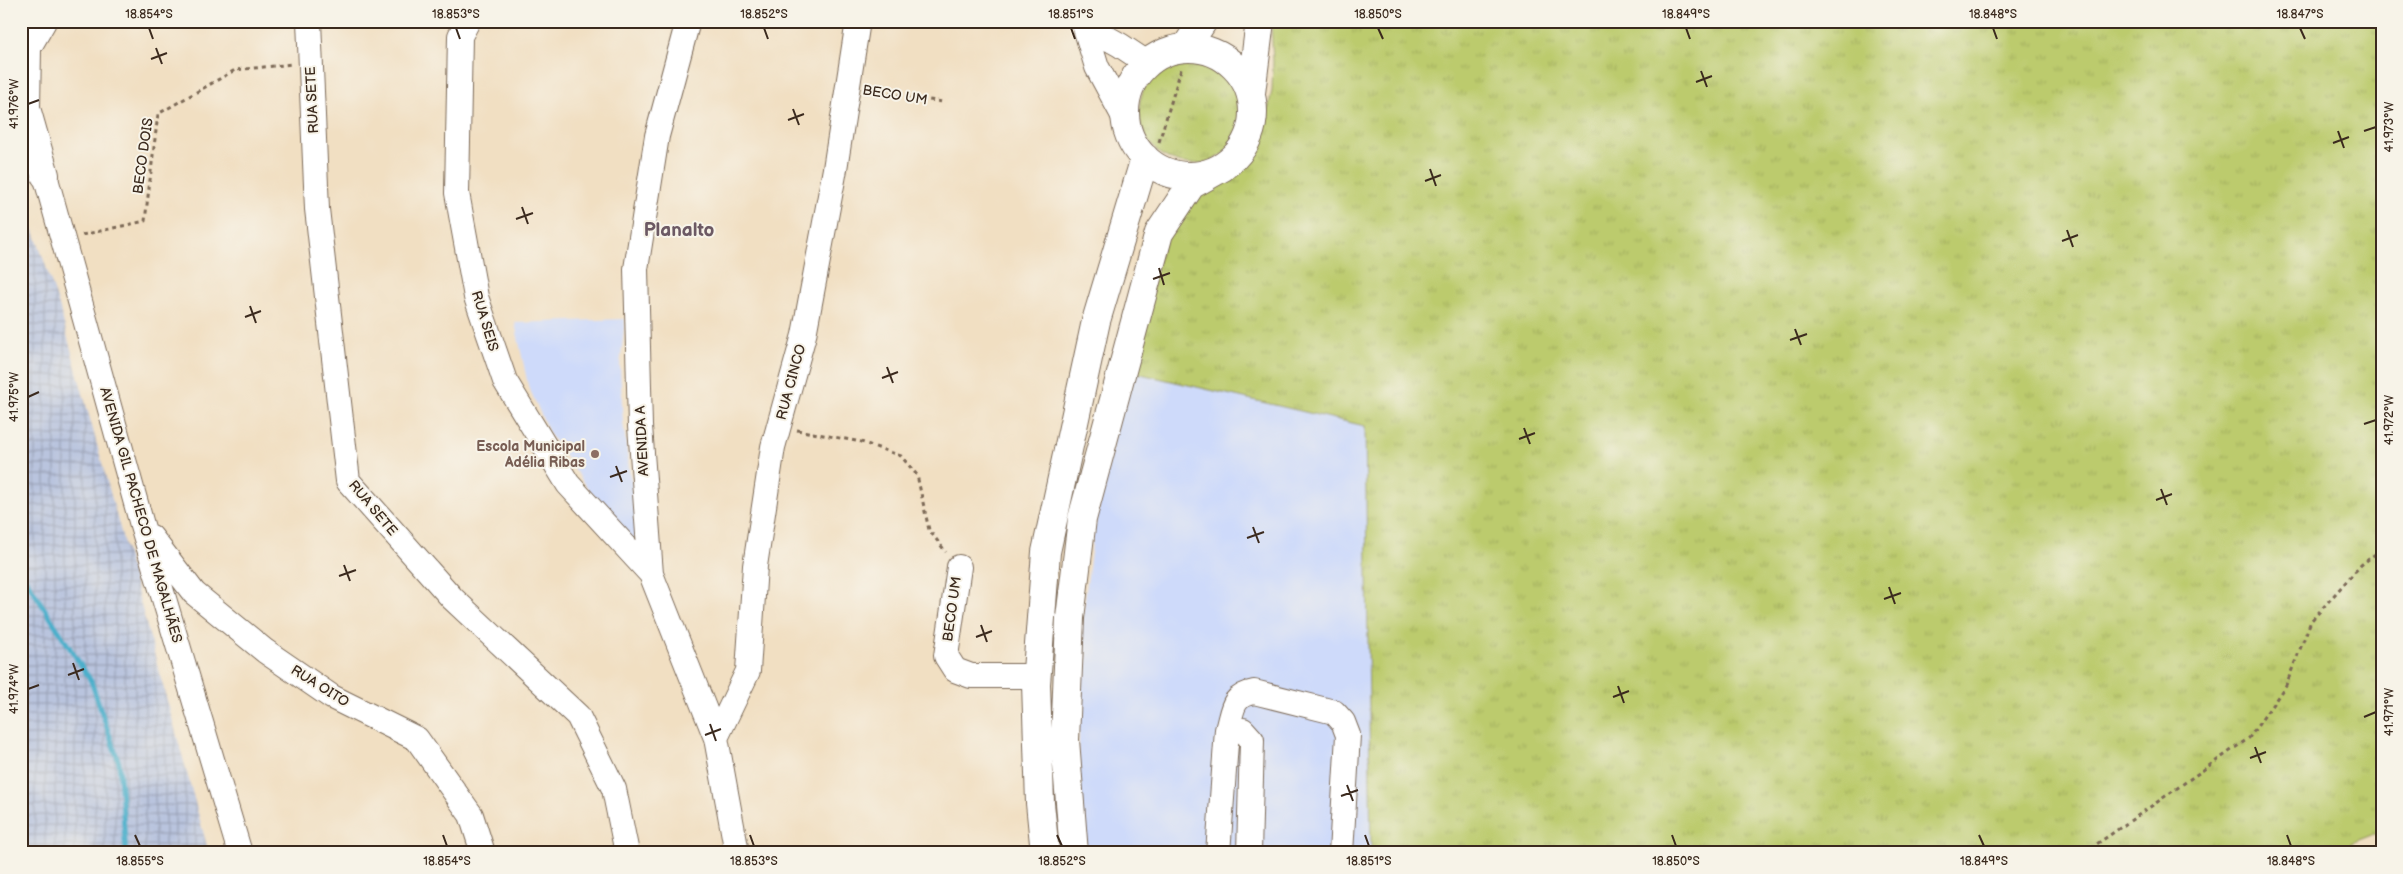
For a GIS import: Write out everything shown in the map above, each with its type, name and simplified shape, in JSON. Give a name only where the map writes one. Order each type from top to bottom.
[{"type":"main road","points":[[21,35],[35,21]]},
{"type":"main road","points":[[42,21],[27,47],[26,108],[45,175]]},
{"type":"main road","points":[[1186,47],[1203,21]]},
{"type":"main road","points":[[1074,853],[1065,740],[1070,618],[1082,519],[1159,233],[1190,185],[1223,167],[1239,153],[1250,135],[1254,114],[1251,93],[1260,21]]},
{"type":"main road","points":[[1223,167],[1206,174],[1188,176],[1169,173],[1145,158],[1133,141],[1126,121],[1126,100],[1134,80],[1147,63],[1165,52],[1186,47],[1206,50],[1226,59],[1242,74],[1251,93]]},
{"type":"main road","points":[[1045,853],[1040,802],[1036,676],[1046,552],[1096,321],[1145,158]]},
{"type":"main road","points":[[21,159],[45,175]]},
{"type":"street","name":"RUA SETE","points":[[308,21],[317,209],[348,481],[453,599],[578,716],[614,790],[627,853]]},
{"type":"street","name":"RUA SEIS","points":[[468,21],[460,36],[457,193],[476,297],[505,381],[568,484],[651,574]]},
{"type":"street","name":"AVENIDA A","points":[[688,21],[656,136],[636,269],[640,426],[651,574],[716,738],[737,853]]},
{"type":"street","name":"RUA CINCO","points":[[716,738],[748,671],[755,566],[774,448],[804,335],[858,21]]},
{"type":"street","points":[[1083,23],[1147,63]]},
{"type":"street","points":[[1083,23],[1097,67],[1126,121]]},
{"type":"street","name":"AVENIDA GIL PACHECO DE MAGALHÃES","points":[[45,175],[142,525],[240,853]]},
{"type":"street","name":"RUA OITO","points":[[142,525],[194,593],[265,651],[332,697],[417,739],[471,815],[483,853]]},
{"type":"street","name":"BECO UM","points":[[959,567],[946,656],[955,670],[971,676],[1036,676]]},
{"type":"street","points":[[1218,853],[1227,730],[1235,700],[1244,694],[1254,692],[1334,712],[1344,722],[1348,735],[1341,853]]},
{"type":"street","points":[[1227,730],[1244,730],[1252,740],[1249,853]]},
{"type":"path","name":"BECO DOIS","points":[[64,238],[145,221],[158,114],[235,70],[310,62]]},
{"type":"path","name":"BECO UM","points":[[848,87],[942,102]]},
{"type":"path","name":"BECO UM","points":[[779,427],[861,442],[901,456],[917,475],[929,530],[959,567]]},
{"type":"path","points":[[2084,853],[2249,738],[2286,685],[2310,621],[2361,565],[2382,548]]},
{"type":"shaded area","points":[[21,211],[33,228],[58,302],[209,853],[21,853]]},
{"type":"shaded area","name":"Escola Municipal Adélia Ribas","points":[[625,319],[620,366],[623,422],[630,475],[650,556],[618,531],[549,433],[528,385],[515,323]]},
{"type":"shaded area","points":[[1128,371],[1365,426],[1371,853],[1082,853],[1079,792],[1079,647],[1093,536]]},
{"type":"green space","points":[[1271,21],[2382,21],[2382,831],[2351,843],[2348,853],[1371,853],[1365,426],[1128,371],[1169,224],[1214,177],[1246,158],[1263,130],[1272,91]]},
{"type":"green space","points":[[1192,58],[1212,62],[1230,73],[1241,91],[1245,111],[1241,131],[1230,149],[1212,160],[1192,164],[1172,160],[1154,149],[1143,131],[1139,111],[1143,91],[1154,73],[1172,62]]},
{"type":"waterway","points":[[21,572],[91,681],[119,763],[126,853]]},
{"type":"place","name":"Escola Municipal Adélia Ribas","points":[[595,454]]},
{"type":"district","name":"Planalto","points":[[679,230]]}]
